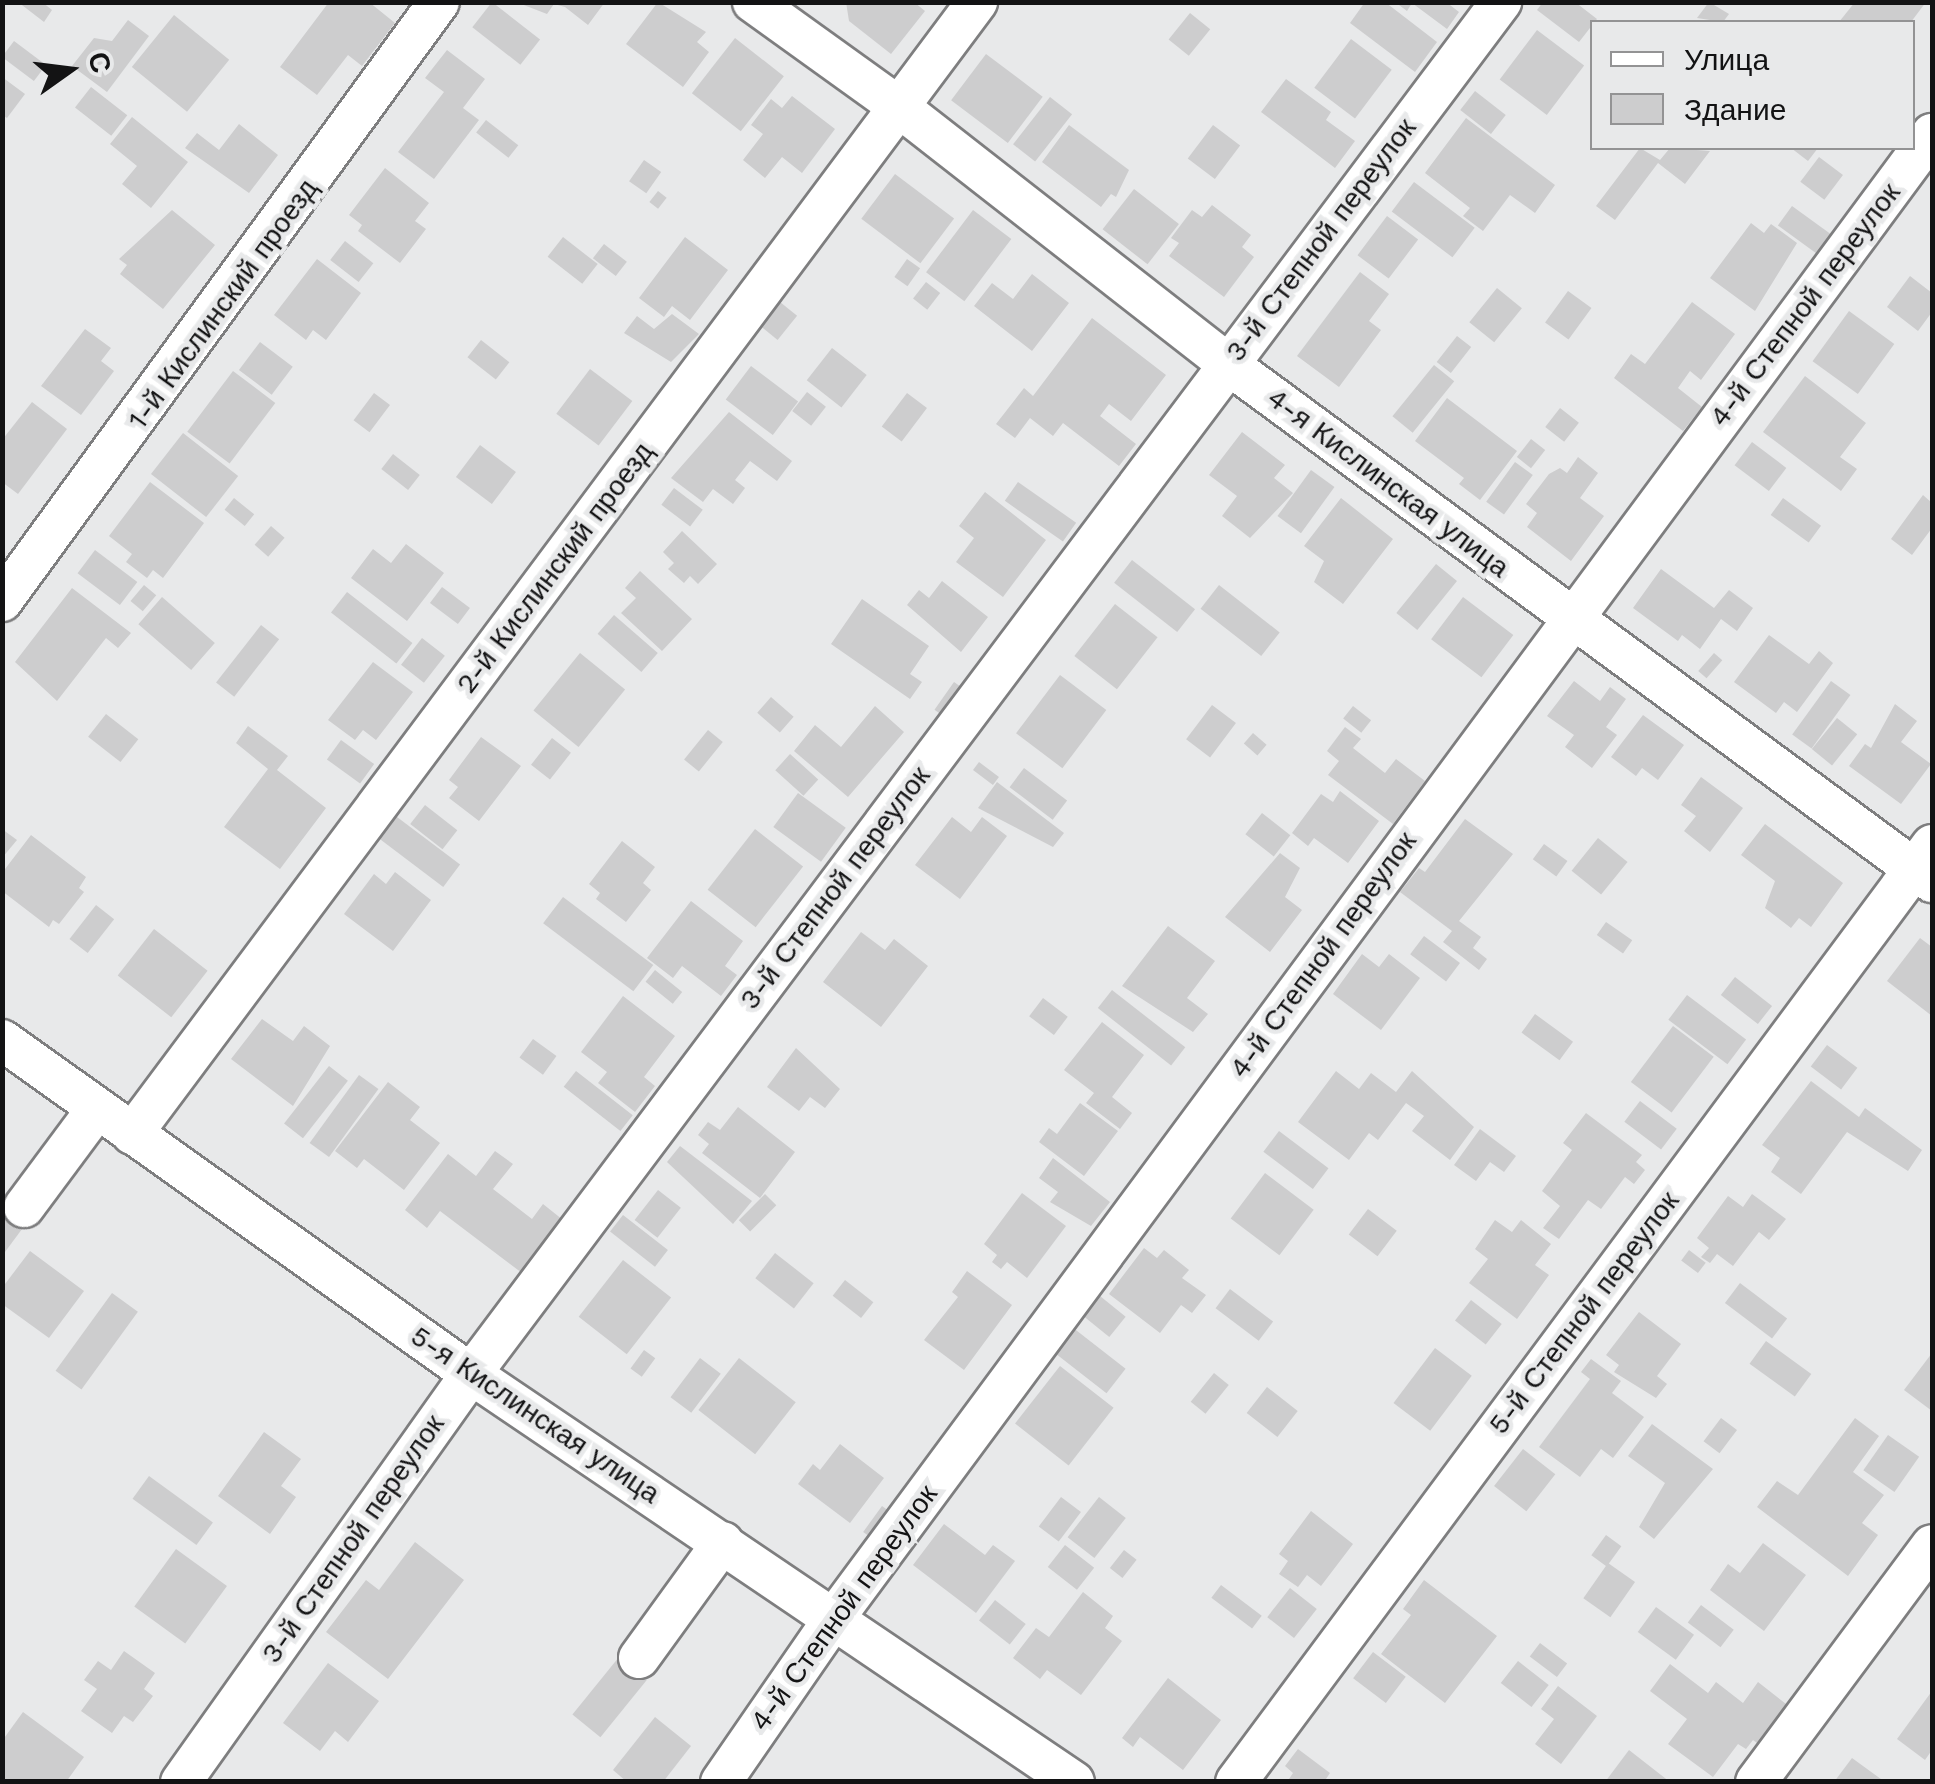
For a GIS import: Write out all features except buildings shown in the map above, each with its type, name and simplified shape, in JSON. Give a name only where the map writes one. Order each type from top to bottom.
[{"type":"street","name":"1-й Кислинский проезд","points":[[2,601],[438,2]]},
{"type":"street","name":"4-я Кислинская улица","points":[[754,2],[899,107],[1228,364],[1570,619],[1927,865]]},
{"type":"street","name":"2-й Кислинский проезд","points":[[132,1134],[978,2]]},
{"type":"street","name":"3-й Степной переулок","points":[[181,1782],[471,1374],[1501,2]]},
{"type":"street","name":"4-й Степной переулок","points":[[721,1782],[835,1616],[1932,134]]},
{"type":"street","name":"5-й Степной переулок","points":[[1236,1782],[1927,865]]},
{"type":"street","name":"5-я Кислинская улица","points":[[2,1040],[471,1374],[835,1616],[1074,1782]]},
{"type":"street","points":[[24,1206],[96,1110]]},
{"type":"street","points":[[638,1658],[723,1542]]},
{"type":"street","points":[[1756,1782],[1932,1545]]}]
